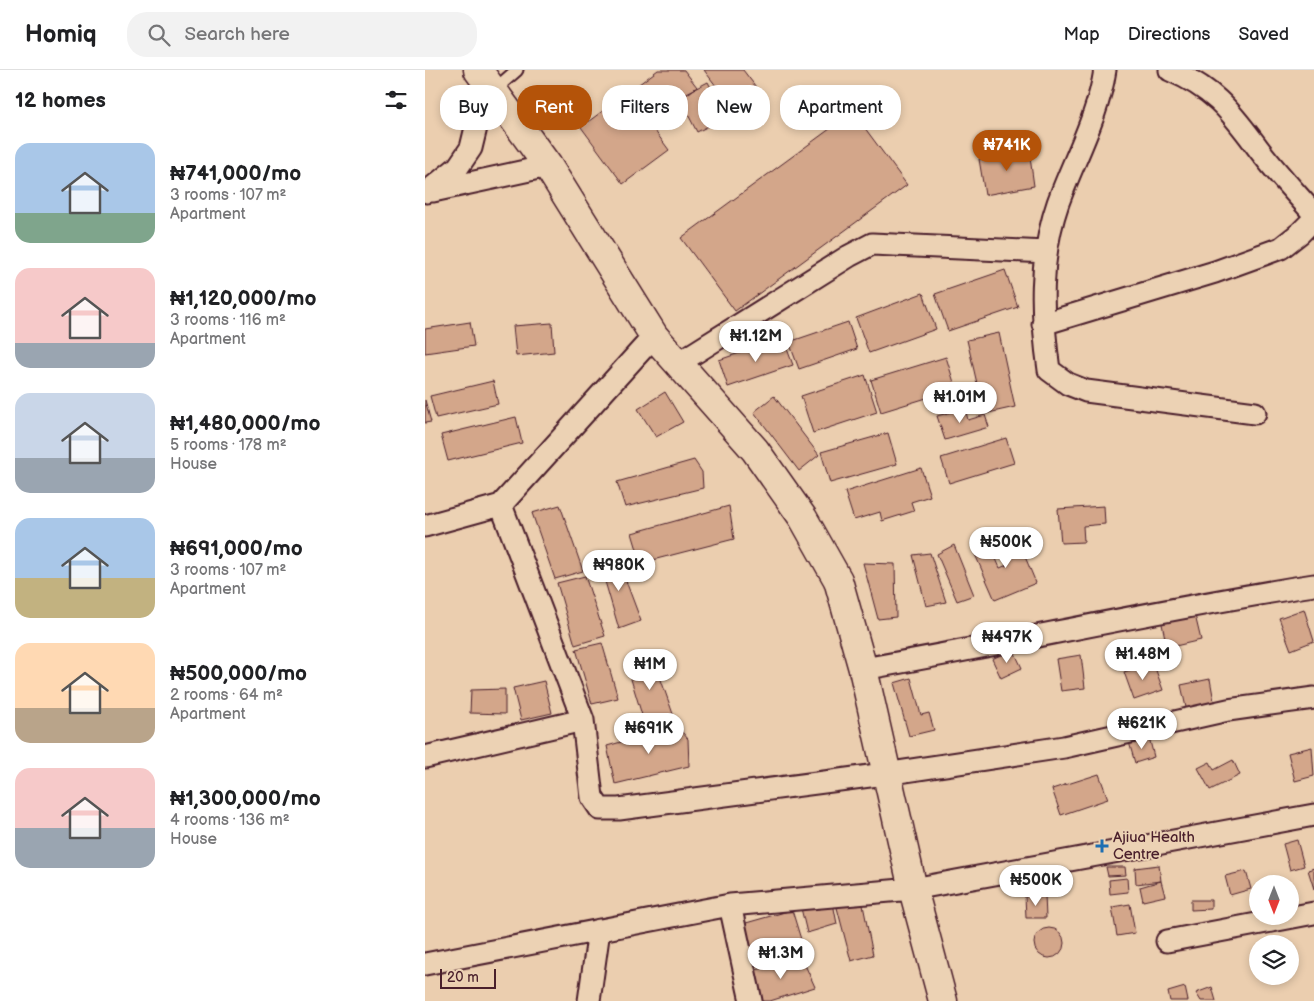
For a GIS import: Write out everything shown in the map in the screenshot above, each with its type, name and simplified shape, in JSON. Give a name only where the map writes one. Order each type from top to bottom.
[{"type":"main road","points":[[486,81],[548,166],[654,336],[755,450],[803,518],[838,580],[863,669],[885,774],[943,1001]]},
{"type":"street","points":[[1105,70],[1095,113],[1058,204],[1046,252],[1042,301],[1049,370],[1068,384],[1086,391],[1255,413]]},
{"type":"street","points":[[1170,70],[1194,80],[1231,112],[1254,144],[1314,214]]},
{"type":"street","points":[[426,193],[458,167],[471,148],[486,81]]},
{"type":"street","points":[[426,193],[548,166]]},
{"type":"street","points":[[1043,324],[1215,272],[1281,248],[1314,219]]},
{"type":"street","points":[[677,364],[871,244],[1046,252]]},
{"type":"street","points":[[425,526],[501,505],[654,336]]},
{"type":"street","points":[[501,505],[583,720],[592,798],[600,809],[619,809],[885,774],[1064,747],[1228,710],[1314,698]]},
{"type":"street","points":[[863,669],[993,646],[1209,601],[1314,585]]},
{"type":"street","points":[[425,757],[583,720]]},
{"type":"street","points":[[425,964],[730,905],[913,889],[1314,814]]},
{"type":"street","points":[[730,905],[751,1001]]},
{"type":"street","points":[[1167,941],[1314,913]]},
{"type":"street","points":[[589,1001],[599,930]]},
{"type":"lane","points":[[486,81],[517,70]]},
{"type":"building","points":[[658,70],[684,70],[697,87],[688,94],[688,85],[638,85]]},
{"type":"building","points":[[704,70],[743,70],[754,85],[715,85]]},
{"type":"building","points":[[698,87],[698,130],[701,130],[697,132],[688,114],[688,92]]},
{"type":"building","points":[[602,111],[602,130],[654,130],[669,150],[623,184],[583,130],[592,130],[592,119]]},
{"type":"building","points":[[828,130],[866,130],[907,185],[735,311],[681,238]]},
{"type":"building","points":[[1029,150],[1034,186],[985,195],[979,159]]},
{"type":"building","points":[[1005,270],[1018,307],[948,331],[935,294]]},
{"type":"building","points":[[923,293],[936,329],[869,353],[856,318]]},
{"type":"building","points":[[470,322],[474,346],[425,353],[425,329]]},
{"type":"building","points":[[848,322],[857,349],[799,369],[789,342]]},
{"type":"building","points":[[552,323],[554,352],[516,356],[513,326]]},
{"type":"building","points":[[999,333],[1015,407],[984,414],[967,340]]},
{"type":"building","points":[[783,338],[793,365],[728,387],[719,360]]},
{"type":"building","points":[[946,357],[956,389],[881,412],[871,380]]},
{"type":"building","points":[[865,375],[877,412],[813,433],[801,396]]},
{"type":"building","points":[[493,381],[498,404],[436,418],[430,396]]},
{"type":"building","points":[[665,392],[683,422],[656,437],[638,409]]},
{"type":"building","points":[[774,396],[819,455],[799,471],[754,412]]},
{"type":"building","points":[[425,400],[431,422],[425,423]]},
{"type":"building","points":[[965,408],[968,420],[985,415],[989,427],[945,440],[937,416]]},
{"type":"building","points":[[516,417],[522,443],[448,461],[441,435]]},
{"type":"building","points":[[888,433],[897,464],[830,483],[821,452]]},
{"type":"building","points":[[1006,438],[1014,463],[949,483],[941,458]]},
{"type":"building","points":[[694,460],[702,472],[703,488],[625,507],[617,482]]},
{"type":"building","points":[[921,468],[930,496],[911,502],[914,511],[882,521],[880,512],[854,520],[845,492]]},
{"type":"building","points":[[560,505],[583,571],[555,579],[532,513]]},
{"type":"building","points":[[729,506],[734,539],[641,563],[632,533]]},
{"type":"building","points":[[1104,506],[1105,524],[1083,526],[1084,542],[1061,543],[1058,509]]},
{"type":"building","points":[[1016,535],[1036,583],[995,600],[974,552],[990,545],[1000,568],[1007,565],[998,543]]},
{"type":"building","points":[[954,545],[974,595],[957,601],[937,554]]},
{"type":"building","points":[[615,552],[641,621],[619,629],[599,561]]},
{"type":"building","points":[[930,553],[946,602],[926,606],[913,555]]},
{"type":"building","points":[[863,563],[895,564],[896,617],[878,619]]},
{"type":"building","points":[[585,576],[605,636],[575,645],[557,583]]},
{"type":"building","points":[[1304,609],[1314,641],[1291,650],[1279,618]]},
{"type":"building","points":[[1194,611],[1201,640],[1167,648],[1161,619]]},
{"type":"building","points":[[602,643],[618,698],[592,704],[576,649]]},
{"type":"building","points":[[1013,649],[1022,668],[1001,678],[992,659]]},
{"type":"building","points":[[1081,655],[1085,688],[1061,691],[1056,659]]},
{"type":"building","points":[[653,657],[673,714],[645,725],[627,666]]},
{"type":"building","points":[[1153,662],[1163,690],[1134,700],[1124,672]]},
{"type":"building","points":[[911,678],[921,715],[929,713],[934,730],[909,736],[894,683]]},
{"type":"building","points":[[1210,679],[1215,707],[1187,712],[1181,685]]},
{"type":"building","points":[[544,681],[552,713],[521,720],[513,688]]},
{"type":"building","points":[[505,689],[505,714],[470,713],[471,690]]},
{"type":"building","points":[[677,726],[688,739],[689,766],[615,784],[607,746]]},
{"type":"building","points":[[1149,737],[1154,757],[1135,763],[1129,742]]},
{"type":"building","points":[[1312,747],[1314,776],[1295,781],[1288,753]]},
{"type":"building","points":[[1233,760],[1240,775],[1210,790],[1198,768],[1210,762],[1214,770]]},
{"type":"building","points":[[1099,774],[1108,799],[1061,815],[1052,789]]},
{"type":"building","points":[[1297,840],[1304,866],[1290,870],[1283,844]]},
{"type":"building","points":[[1159,865],[1161,881],[1136,884],[1135,868]]},
{"type":"building","points":[[1106,867],[1125,867],[1126,875],[1108,876]]},
{"type":"building","points":[[1314,868],[1314,889],[1308,870]]},
{"type":"building","points":[[1246,871],[1249,890],[1230,895],[1225,876]]},
{"type":"building","points":[[1127,878],[1128,892],[1110,894],[1109,880]]},
{"type":"building","points":[[1161,881],[1165,896],[1143,901],[1140,887]]},
{"type":"building","points":[[859,885],[873,955],[851,961],[835,900]]},
{"type":"building","points":[[831,893],[837,924],[807,933],[800,904]]},
{"type":"building","points":[[1045,895],[1046,918],[1026,918],[1025,896]]},
{"type":"building","points":[[1191,900],[1211,900],[1211,909],[1191,910]]},
{"type":"building","points":[[1130,904],[1135,933],[1117,936],[1112,907]]},
{"type":"building","points":[[792,910],[803,946],[750,964],[739,925]]},
{"type":"building","points":[[1049,928],[1060,932],[1064,943],[1060,954],[1049,958],[1038,954],[1034,943],[1038,932]]},
{"type":"building","points":[[801,956],[815,987],[770,1001],[757,1001],[750,972]]},
{"type":"building","points":[[1185,987],[1188,1001],[1170,1001],[1168,992]]},
{"type":"building","points":[[1212,987],[1216,1001],[1201,1001],[1196,993]]},
{"type":"place","name":"Ajiua Health Centre","points":[[1102,846]]}]
